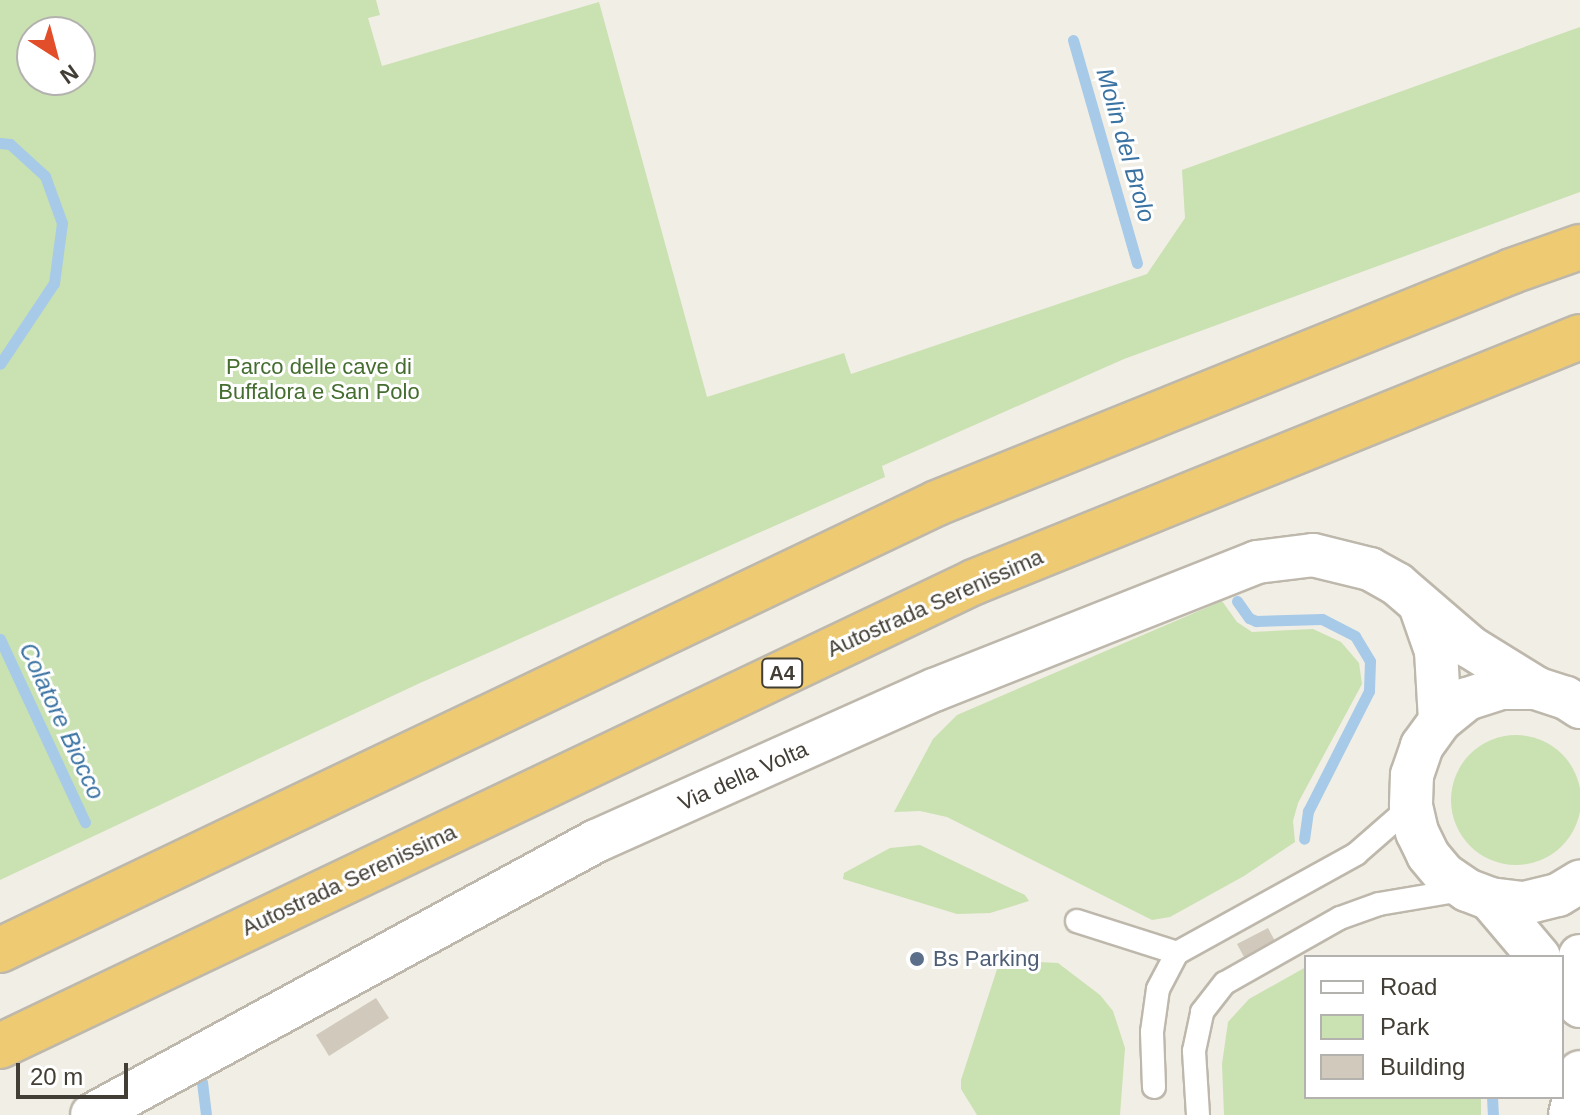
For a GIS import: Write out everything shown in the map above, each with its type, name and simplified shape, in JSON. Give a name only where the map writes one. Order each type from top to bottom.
[{"type":"highway","points":[[0,950],[937,503],[1512,271],[1580,247]]},
{"type":"highway","name":"Autostrada Serenissima","points":[[0,1046],[974,582],[1580,337]]},
{"type":"street","name":"Via della Volta","points":[[92,1115],[596,841],[934,690],[1257,562],[1313,555],[1341,559],[1370,569],[1397,584],[1478,653],[1536,688],[1566,698],[1580,707]]},
{"type":"street","points":[[1420,605],[1436,651],[1440,721]]},
{"type":"street","points":[[1536,688],[1489,692],[1467,699],[1440,721],[1422,746],[1411,806],[1417,832],[1428,855],[1445,875],[1478,894],[1537,955]]},
{"type":"street","points":[[1478,894],[1525,903],[1558,895],[1580,882]]},
{"type":"street","points":[[1580,956],[1580,1006]]},
{"type":"street","points":[[1564,994],[1580,1022]]},
{"type":"street","points":[[1570,1115],[1580,1072]]},
{"type":"lane","points":[[1154,1087],[1152,1032],[1158,989],[1177,953],[1356,854],[1411,806]]},
{"type":"lane","points":[[1198,1115],[1194,1051],[1202,1012],[1225,983],[1340,918],[1379,904],[1478,894]]},
{"type":"lane","points":[[1077,921],[1177,953]]},
{"type":"green space","name":"Parco delle cave di Buffalora e San Polo","points":[[0,0],[376,0],[380,15],[368,18],[382,66],[599,2],[707,397],[844,353],[851,374],[1147,274],[1185,218],[1182,170],[1580,27],[1580,192],[1124,359],[882,466],[885,477],[420,683],[0,880]]},
{"type":"green space","points":[[1222,601],[1237,622],[1252,632],[1313,629],[1341,642],[1359,663],[1362,684],[1298,803],[1293,821],[1295,842],[1244,876],[1170,917],[1152,920],[947,817],[920,811],[894,812],[933,739],[957,715]]},
{"type":"green space","points":[[1516,735],[1541,740],[1562,754],[1576,775],[1581,800],[1576,825],[1562,846],[1541,860],[1516,865],[1491,860],[1470,846],[1456,825],[1451,800],[1456,775],[1470,754],[1491,740]]},
{"type":"green space","points":[[920,845],[1025,895],[1029,901],[990,913],[957,914],[843,879],[844,873],[890,848]]},
{"type":"green space","points":[[1000,960],[1058,963],[1100,995],[1113,1011],[1125,1048],[1120,1115],[977,1115],[961,1089],[961,1080]]},
{"type":"green space","points":[[1304,968],[1304,1099],[1481,1099],[1481,1115],[1224,1115],[1222,1064],[1228,1022],[1249,999]]},
{"type":"building","points":[[1268,928],[1275,941],[1244,957],[1237,944]]},
{"type":"building","points":[[376,998],[389,1018],[329,1056],[316,1035]]},
{"type":"waterway","name":"Molin del Brolo","points":[[1073,40],[1137,263]]},
{"type":"waterway","name":"Colatore Biocco","points":[[0,143],[10,144],[45,176],[62,223],[54,283],[0,364]]},
{"type":"waterway","name":"Molin del Brolo","points":[[1237,601],[1249,618],[1256,621],[1322,619],[1355,636],[1370,661],[1369,691],[1308,811],[1304,839]]},
{"type":"waterway","name":"Colatore Biocco","points":[[0,639],[85,822]]},
{"type":"waterway","name":"Colatore Biocco","points":[[202,1082],[206,1115]]},
{"type":"waterway","name":"Molin del Brolo","points":[[1492,1099],[1493,1115]]},
{"type":"place","name":"Bs Parking","points":[[917,959]]}]
